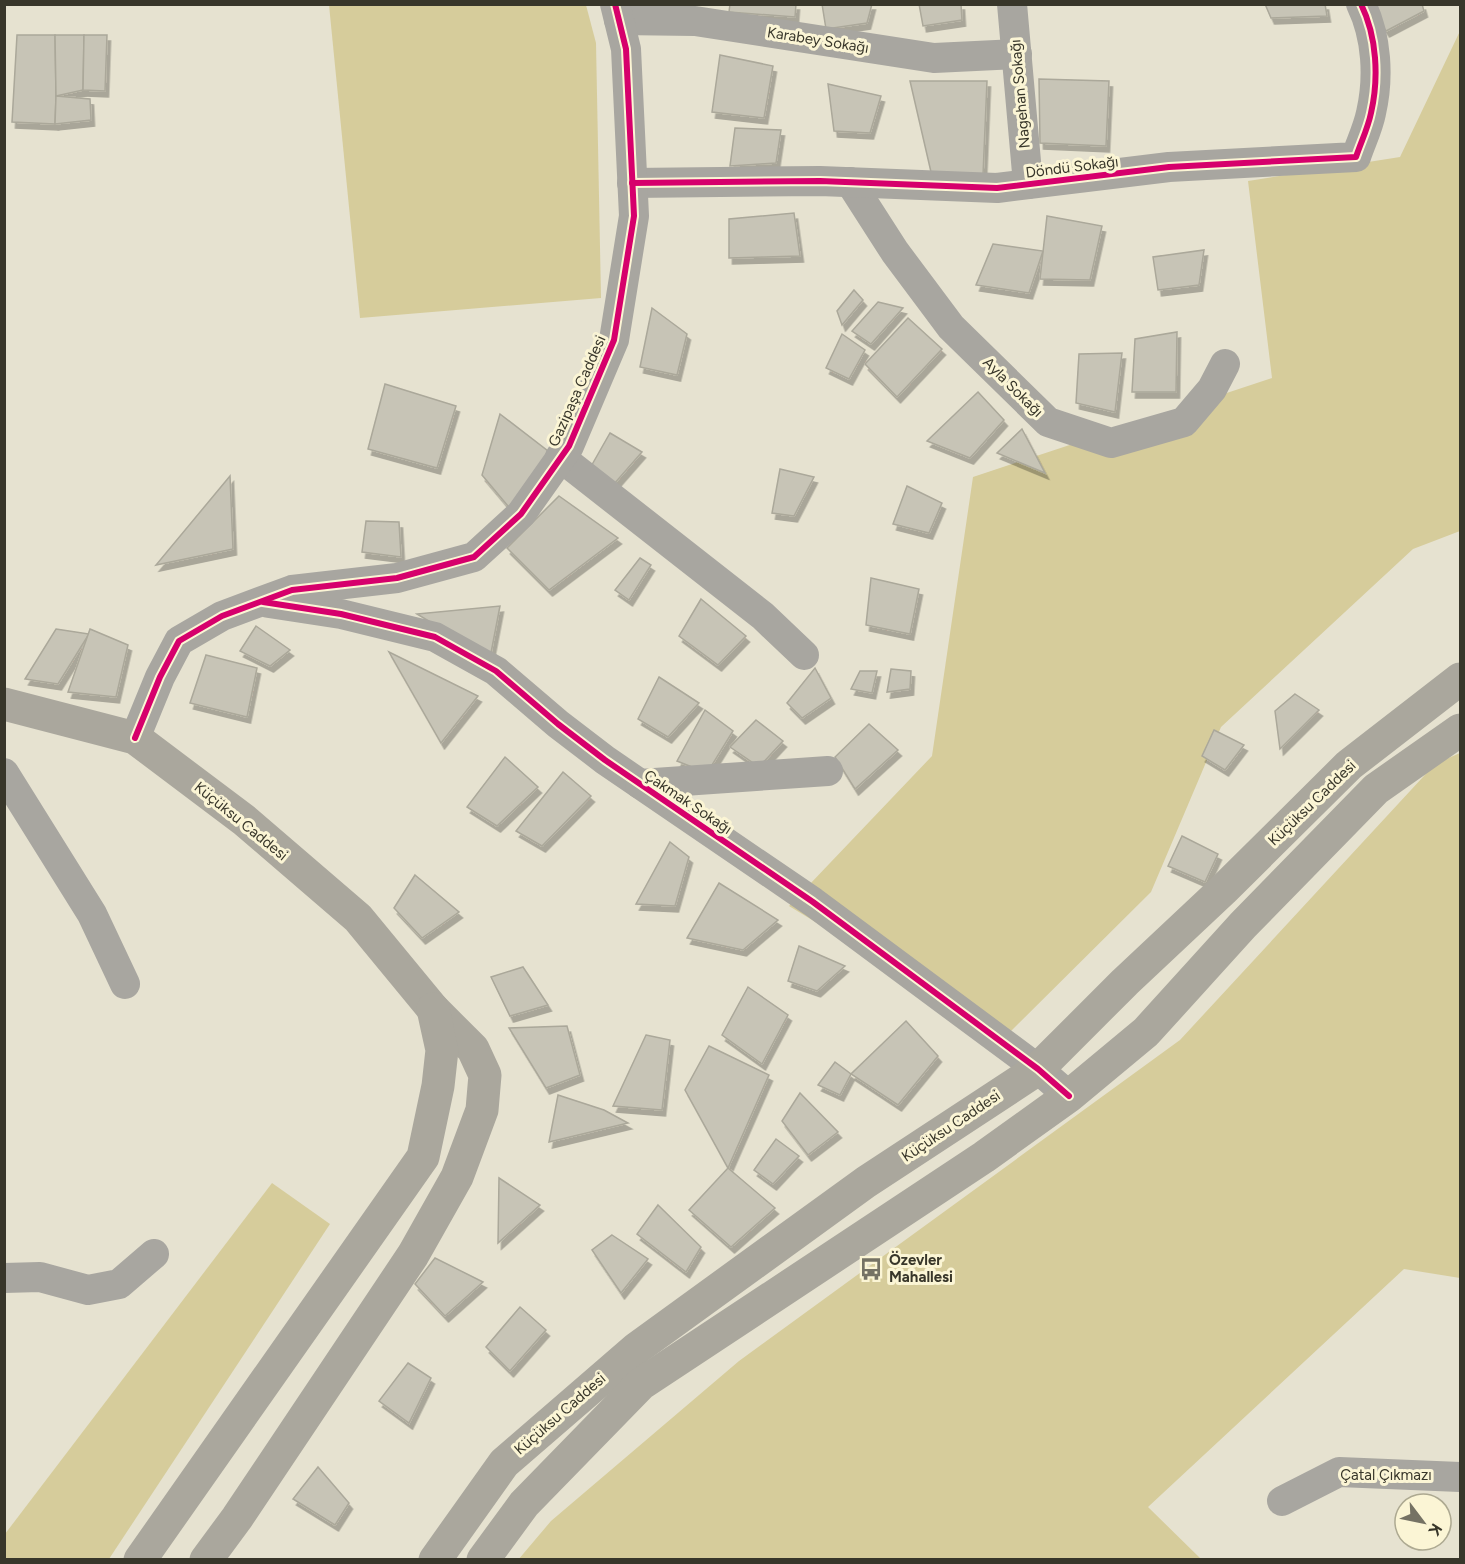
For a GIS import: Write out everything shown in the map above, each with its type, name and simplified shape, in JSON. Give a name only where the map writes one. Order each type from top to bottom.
[{"type":"main road","name":"Küçüksu Caddesi","points":[[435,1560],[504,1463],[636,1348],[867,1182],[1038,1069],[1349,765],[1461,679]]},
{"type":"main road","name":"Küçüksu Caddesi","points":[[4,704],[135,738],[244,820],[358,918],[433,1009],[472,1049],[485,1075],[482,1110],[457,1177],[413,1255],[237,1518],[206,1560]]},
{"type":"main road","points":[[483,1560],[524,1504],[641,1384],[984,1158],[1069,1096],[1146,1032],[1244,924],[1376,789],[1461,730]]},
{"type":"main road","name":"Küçüksu Caddesi","points":[[140,1560],[423,1156],[438,1086],[442,1050],[433,1009]]},
{"type":"street","name":"Nagehan Sokağı","points":[[1012,4],[1028,184]]},
{"type":"street","name":"Döndü Sokağı","points":[[632,183],[850,182],[997,188],[1168,167],[1356,157],[1371,112],[1377,63],[1368,18],[1360,4]]},
{"type":"street","name":"Karabey Sokağı","points":[[617,12],[695,21],[934,58],[1017,54]]},
{"type":"street","name":"Gazipaşa Caddesi","points":[[135,738],[160,677],[179,641],[222,616],[292,590],[397,578],[474,557],[521,514],[569,446],[614,340],[634,216],[626,49],[617,12]]},
{"type":"street","name":"Ayla Sokağı","points":[[850,182],[895,252],[951,327],[1048,422],[1111,443],[1184,422],[1212,389],[1226,364]]},
{"type":"street","points":[[560,458],[763,616],[804,655]]},
{"type":"street","name":"Çakmak Sokağı","points":[[260,602],[341,614],[435,637],[496,671],[558,724],[640,784],[813,902],[1038,1069],[1069,1096]]},
{"type":"street","name":"Çakmak Sokağı","points":[[640,784],[828,771]]},
{"type":"street","points":[[4,773],[92,914],[125,984]]},
{"type":"street","points":[[4,1278],[40,1277],[88,1290],[119,1284],[154,1254]]},
{"type":"street","name":"Çatal Çıkmazı","points":[[1282,1500],[1338,1472],[1461,1477]]},
{"type":"shaded area","points":[[329,5],[586,5],[596,43],[601,298],[360,318]]},
{"type":"shaded area","points":[[1460,31],[1460,531],[1413,549],[1221,727],[1151,892],[1005,1037],[789,906],[932,756],[973,477],[1272,378],[1248,181],[1400,157]]},
{"type":"shaded area","points":[[1460,753],[1460,1278],[1404,1269],[1148,1507],[1201,1559],[518,1560],[551,1521],[739,1361],[1180,1040],[1435,764]]},
{"type":"shaded area","points":[[272,1183],[330,1224],[109,1559],[5,1559],[5,1534]]},
{"type":"building","points":[[730,4],[796,4],[795,17],[729,12]]},
{"type":"building","points":[[822,4],[872,4],[867,23],[826,29]]},
{"type":"building","points":[[919,4],[961,4],[962,20],[923,26]]},
{"type":"building","points":[[1265,4],[1325,4],[1327,16],[1271,18]]},
{"type":"building","points":[[1368,4],[1422,4],[1424,11],[1386,31]]},
{"type":"building","points":[[17,35],[55,35],[55,124],[12,122]]},
{"type":"building","points":[[55,35],[84,35],[83,90],[56,96]]},
{"type":"building","points":[[84,35],[107,35],[105,91],[83,90]]},
{"type":"building","points":[[720,55],[773,66],[764,118],[712,112]]},
{"type":"building","points":[[1039,79],[1109,81],[1106,146],[1040,143]]},
{"type":"building","points":[[910,81],[987,81],[983,175],[934,185]]},
{"type":"building","points":[[828,84],[881,96],[870,133],[834,131]]},
{"type":"building","points":[[56,96],[90,99],[91,120],[55,124]]},
{"type":"building","points":[[735,128],[781,130],[776,163],[730,166]]},
{"type":"building","points":[[794,213],[800,256],[729,258],[729,219]]},
{"type":"building","points":[[1047,216],[1102,226],[1090,280],[1040,279]]},
{"type":"building","points":[[993,244],[1043,251],[1029,293],[976,285]]},
{"type":"building","points":[[1204,250],[1199,285],[1158,290],[1153,257]]},
{"type":"building","points":[[854,290],[863,300],[842,325],[837,311]]},
{"type":"building","points":[[878,302],[903,308],[871,344],[852,331]]},
{"type":"building","points":[[652,308],[687,334],[677,375],[640,367]]},
{"type":"building","points":[[908,318],[942,349],[897,397],[865,364]]},
{"type":"building","points":[[1177,332],[1176,392],[1132,392],[1135,339]]},
{"type":"building","points":[[842,334],[865,350],[849,379],[826,368]]},
{"type":"building","points":[[1122,353],[1115,412],[1076,403],[1079,354]]},
{"type":"building","points":[[385,384],[456,406],[437,468],[368,449]]},
{"type":"building","points":[[978,392],[1004,420],[970,458],[927,441]]},
{"type":"building","points":[[500,414],[548,451],[513,512],[482,475]]},
{"type":"building","points":[[1022,429],[1045,473],[997,453]]},
{"type":"building","points":[[610,433],[642,452],[614,484],[585,477]]},
{"type":"building","points":[[780,469],[814,477],[794,516],[772,513]]},
{"type":"building","points":[[230,476],[233,549],[156,565]]},
{"type":"building","points":[[907,486],[942,503],[929,533],[893,524]]},
{"type":"building","points":[[559,496],[618,538],[549,590],[507,548]]},
{"type":"building","points":[[366,521],[399,522],[401,557],[362,552]]},
{"type":"building","points":[[640,558],[651,565],[629,600],[615,590]]},
{"type":"building","points":[[871,578],[919,589],[910,634],[866,625]]},
{"type":"building","points":[[701,599],[746,636],[718,665],[679,636]]},
{"type":"building","points":[[500,606],[490,658],[417,614]]},
{"type":"building","points":[[256,626],[290,650],[270,666],[240,651]]},
{"type":"building","points":[[56,629],[89,634],[58,684],[25,679]]},
{"type":"building","points":[[90,629],[128,645],[116,697],[68,692]]},
{"type":"building","points":[[389,652],[478,696],[441,743]]},
{"type":"building","points":[[206,655],[257,668],[247,717],[190,703]]},
{"type":"building","points":[[815,668],[831,698],[802,718],[787,703]]},
{"type":"building","points":[[891,669],[911,671],[910,689],[887,692]]},
{"type":"building","points":[[860,671],[877,671],[872,693],[851,689]]},
{"type":"building","points":[[659,677],[699,703],[668,737],[638,719]]},
{"type":"building","points":[[1295,694],[1319,710],[1280,749],[1275,711]]},
{"type":"building","points":[[705,710],[733,731],[707,773],[677,761]]},
{"type":"building","points":[[756,720],[783,741],[759,767],[730,747]]},
{"type":"building","points":[[869,724],[898,750],[855,789],[835,757]]},
{"type":"building","points":[[1214,730],[1244,745],[1225,770],[1202,756]]},
{"type":"building","points":[[505,757],[538,787],[497,826],[467,807]]},
{"type":"building","points":[[563,772],[591,796],[542,846],[516,831]]},
{"type":"building","points":[[1182,836],[1218,854],[1205,882],[1168,866]]},
{"type":"building","points":[[670,842],[689,857],[675,906],[636,904]]},
{"type":"building","points":[[415,875],[459,912],[422,938],[394,908]]},
{"type":"building","points":[[719,883],[778,920],[743,950],[687,938]]},
{"type":"building","points":[[799,946],[845,966],[817,991],[788,981]]},
{"type":"building","points":[[523,967],[548,1005],[510,1016],[491,977]]},
{"type":"building","points":[[748,987],[788,1015],[762,1064],[722,1035]]},
{"type":"building","points":[[906,1021],[938,1056],[898,1105],[851,1074]]},
{"type":"building","points":[[567,1026],[580,1075],[546,1088],[509,1028]]},
{"type":"building","points":[[646,1035],[670,1040],[662,1110],[613,1106]]},
{"type":"building","points":[[709,1046],[769,1075],[728,1168],[685,1090]]},
{"type":"building","points":[[835,1062],[851,1074],[840,1095],[818,1085]]},
{"type":"building","points":[[800,1093],[838,1132],[808,1155],[782,1121]]},
{"type":"building","points":[[558,1095],[604,1110],[628,1123],[549,1142]]},
{"type":"building","points":[[776,1139],[799,1156],[773,1184],[754,1170]]},
{"type":"building","points":[[728,1168],[775,1208],[731,1247],[689,1210]]},
{"type":"building","points":[[499,1178],[540,1205],[498,1243]]},
{"type":"building","points":[[658,1205],[701,1247],[686,1272],[637,1234]]},
{"type":"building","points":[[612,1235],[648,1259],[621,1293],[592,1250]]},
{"type":"building","points":[[435,1258],[483,1282],[445,1316],[415,1284]]},
{"type":"building","points":[[520,1307],[546,1330],[510,1371],[486,1347]]},
{"type":"building","points":[[408,1363],[431,1378],[409,1423],[379,1401]]},
{"type":"building","points":[[318,1467],[349,1503],[335,1525],[293,1499]]},
{"type":"cycle path","points":[[135,738],[160,677],[179,641],[222,616],[292,590],[397,578],[474,557],[521,514],[569,446],[614,340],[634,216],[626,49],[615,4]]},
{"type":"cycle path","points":[[632,183],[820,181],[997,188],[1169,167],[1356,157],[1371,113],[1376,72],[1370,30],[1361,4]]},
{"type":"cycle path","points":[[263,602],[341,614],[435,637],[496,671],[558,724],[605,760],[813,902],[1038,1069],[1069,1096]]},
{"type":"place","name":"Özevler Mahallesi","points":[[871,1269]]}]
